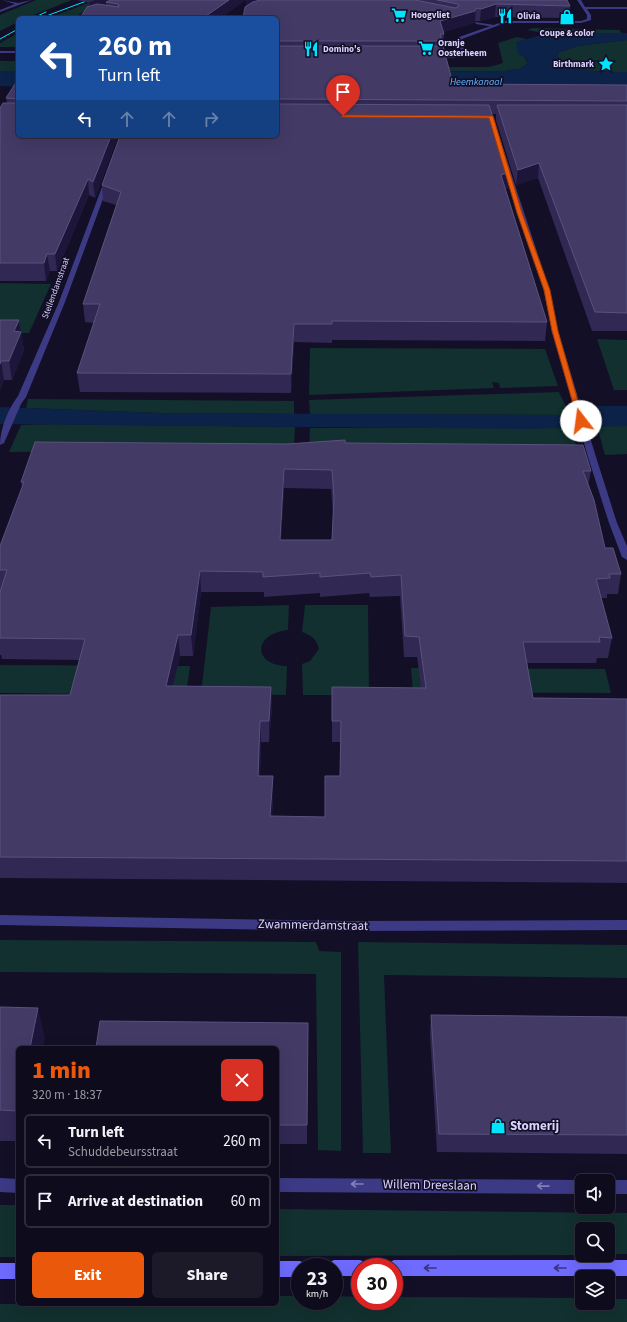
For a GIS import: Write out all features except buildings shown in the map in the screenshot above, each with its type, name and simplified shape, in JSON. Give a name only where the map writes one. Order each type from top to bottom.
[{"type":"main road","points":[[403,1268],[627,1268]]},
{"type":"main road","points":[[279,1269],[291,1269]]},
{"type":"main road","points":[[0,1271],[16,1271]]},
{"type":"street","points":[[4,0],[18,4]]},
{"type":"street","points":[[0,11],[30,0]]},
{"type":"street","points":[[426,57],[459,56],[463,54],[460,38],[505,22],[581,22],[589,20],[589,16],[579,0]]},
{"type":"street","points":[[584,8],[626,6]]},
{"type":"street","points":[[476,22],[494,26]]},
{"type":"street","points":[[0,52],[16,52]]},
{"type":"street","points":[[504,158],[520,213],[547,290],[555,331],[588,445],[613,523],[627,557]]},
{"type":"street","name":"Stellendamstraat","points":[[0,443],[17,402],[22,397],[44,349],[109,175]]},
{"type":"street","name":"Zwammerdamstraat","points":[[0,920],[348,926],[627,925]]},
{"type":"street","name":"Willem Dreeslaan","points":[[279,1185],[575,1187]]},
{"type":"street","points":[[0,1186],[16,1186]]},
{"type":"street","points":[[615,1187],[627,1187]]},
{"type":"green space","points":[[36,0],[72,0],[31,16],[16,16],[16,23],[0,31],[0,15]]},
{"type":"green space","points":[[96,0],[85,11],[75,16],[54,16]]},
{"type":"green space","points":[[533,28],[620,30],[621,33],[543,33],[527,30]]},
{"type":"green space","points":[[16,34],[16,47],[0,47],[0,43]]},
{"type":"green space","points":[[517,37],[527,39],[517,42],[528,64],[519,69],[505,71],[279,72],[357,67],[489,67],[503,63],[498,43]]},
{"type":"green space","points":[[627,40],[627,72],[579,69],[562,62],[557,56],[559,52],[578,46]]},
{"type":"green space","points":[[0,61],[16,61],[16,71],[0,71]]},
{"type":"green space","points":[[0,283],[51,284],[29,333],[0,333]]},
{"type":"green space","points":[[597,339],[627,340],[627,390],[614,390]]},
{"type":"green space","points":[[310,348],[545,349],[558,386],[500,388],[499,383],[492,382],[494,388],[309,395]]},
{"type":"green space","points":[[559,392],[569,413],[561,415],[310,414],[309,400]]},
{"type":"green space","points":[[28,399],[294,401],[294,414],[160,413],[26,408]]},
{"type":"green space","points":[[53,424],[295,427],[294,450],[9,452],[21,425]]},
{"type":"green space","points":[[597,426],[627,426],[627,454],[605,455]]},
{"type":"green space","points":[[570,427],[578,451],[309,451],[310,428]]},
{"type":"green space","points":[[289,605],[288,630],[268,637],[263,643],[261,649],[263,655],[268,661],[287,666],[286,695],[201,694],[211,607]]},
{"type":"green space","points":[[305,605],[368,605],[369,695],[303,695],[302,664],[310,661],[319,649],[314,638],[302,632]]},
{"type":"green space","points":[[0,665],[190,666],[186,695],[0,693]]},
{"type":"green space","points":[[411,668],[605,669],[611,693],[413,692]]},
{"type":"green space","points":[[0,940],[316,942],[319,951],[341,952],[341,1151],[318,1150],[316,974],[0,972]]},
{"type":"green space","points":[[358,942],[627,945],[627,978],[384,975],[391,1153],[363,1153]]},
{"type":"green space","points":[[0,1205],[16,1205],[16,1257],[0,1257]]},
{"type":"green space","points":[[279,1209],[575,1212],[575,1214],[627,1213],[627,1254],[615,1254],[615,1222],[575,1222],[575,1255],[279,1256]]},
{"type":"green space","points":[[279,1296],[291,1296],[291,1310],[343,1310],[343,1296],[351,1297],[351,1310],[403,1310],[403,1297],[575,1298],[575,1310],[615,1310],[615,1299],[627,1299],[627,1322],[0,1322],[0,1304],[16,1304],[16,1306],[279,1306]]},
{"type":"water","name":"Heemkanaal","points":[[548,33],[627,33],[627,40],[578,46],[559,52],[557,56],[562,62],[579,69],[627,72],[627,88],[390,88],[279,72],[505,71],[519,69],[528,64],[526,58],[518,54],[516,42]]},
{"type":"water","points":[[0,71],[16,71],[16,87],[0,86]]},
{"type":"water","points":[[589,406],[627,406],[627,426],[529,429],[0,424],[0,407],[160,413],[561,415]]},
{"type":"tram line","points":[[46,16],[89,0]]},
{"type":"tram line","points":[[37,16],[46,12]]},
{"type":"tram line","points":[[0,39],[16,30]]},
{"type":"place","name":"Hoogvliet","points":[[399,15]]},
{"type":"place","name":"Olivia","points":[[505,16]]},
{"type":"place","name":"Coupe & color","points":[[567,17]]},
{"type":"place","name":"Oranje Oosterheem","points":[[426,48]]},
{"type":"place","name":"Domino's","points":[[311,49]]},
{"type":"place","name":"Birthmark","points":[[606,64]]},
{"type":"place","name":"Stomerij","points":[[498,1126]]},
{"type":"route","points":[[343,116],[491,116],[518,208],[547,290],[555,331],[581,421]]}]
